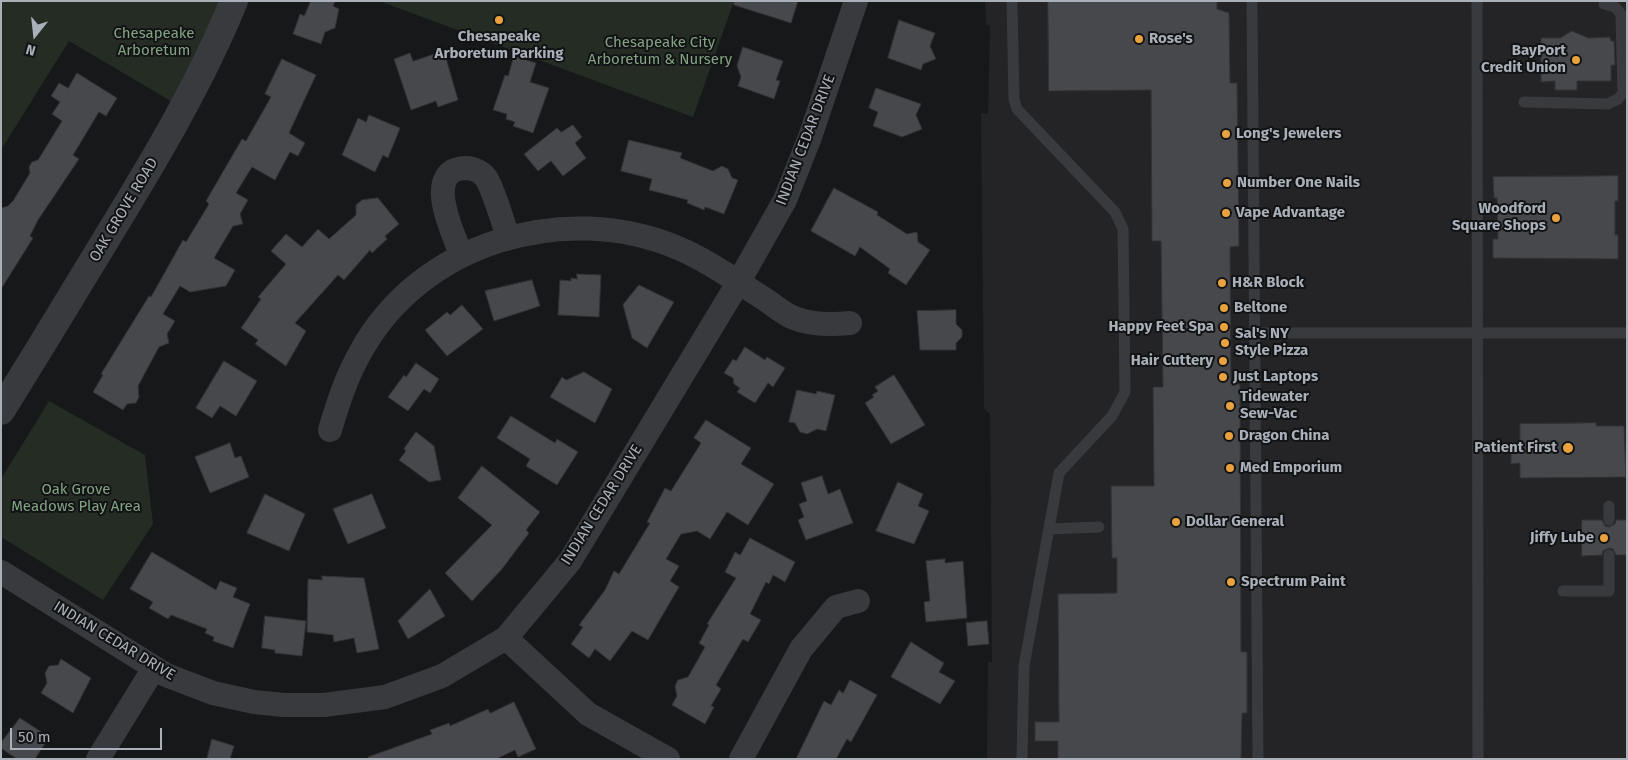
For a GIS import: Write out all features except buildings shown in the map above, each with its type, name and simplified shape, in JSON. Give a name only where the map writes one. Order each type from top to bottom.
[{"type":"street","name":"OAK GROVE ROAD","points":[[1,411],[137,191],[174,126],[216,44],[234,1]]},
{"type":"street","name":"INDIAN CEDAR DRIVE","points":[[1,572],[166,675],[222,695],[284,705],[324,705],[384,696],[442,676],[506,638],[570,561],[738,283],[785,200],[856,1]]},
{"type":"street","points":[[462,256],[444,209],[442,197],[446,181],[456,170],[472,170],[486,178],[508,236]]},
{"type":"street","points":[[330,430],[342,389],[360,351],[385,316],[415,286],[450,261],[508,236],[566,228],[605,228],[634,233],[680,248],[706,261],[793,318],[811,323],[835,325],[850,323]]},
{"type":"street","points":[[741,759],[800,649],[836,607],[858,601]]},
{"type":"street","points":[[506,638],[588,714],[668,759]]},
{"type":"street","points":[[98,759],[154,668]]},
{"type":"lane","points":[[1012,1],[1014,99],[1017,109],[1115,212],[1123,229],[1125,392],[1112,416],[1059,473],[1024,666],[1022,759]]},
{"type":"lane","points":[[1252,1],[1258,759]]},
{"type":"lane","points":[[1477,1],[1478,759]]},
{"type":"lane","points":[[1524,102],[1608,104],[1618,99],[1623,93],[1621,14],[1615,7],[1604,4]]},
{"type":"lane","points":[[1255,333],[1627,333]]},
{"type":"lane","points":[[1609,506],[1609,520]]},
{"type":"lane","points":[[1049,529],[1099,527]]},
{"type":"lane","points":[[1563,591],[1609,592],[1609,555]]},
{"type":"shaded area","points":[[985,1],[1627,1],[1627,759],[987,759],[988,662],[992,662],[990,414],[984,409],[981,113],[988,114],[990,26],[986,24]]},
{"type":"green space","name":"Chesapeake Arboretum","points":[[1,1],[221,1],[174,103],[69,41],[1,150]]},
{"type":"green space","name":"Chesapeake City Arboretum & Nursery","points":[[379,1],[734,1],[693,117]]},
{"type":"green space","name":"Oak Grove Meadows Play Area","points":[[49,401],[145,455],[153,524],[103,600],[1,537],[1,479]]},
{"type":"place","name":"Chesapeake Arboretum Parking","points":[[499,20]]},
{"type":"place","name":"Rose's","points":[[1139,39]]},
{"type":"place","name":"BayPort Credit Union","points":[[1576,60]]},
{"type":"place","name":"Long's Jewelers","points":[[1226,134]]},
{"type":"place","name":"Number One Nails","points":[[1227,183]]},
{"type":"place","name":"Vape Advantage","points":[[1226,213]]},
{"type":"place","name":"Woodford Square Shops","points":[[1556,218]]},
{"type":"place","name":"H&R Block","points":[[1222,283]]},
{"type":"place","name":"Beltone","points":[[1224,308]]},
{"type":"place","name":"Happy Feet Spa","points":[[1224,327]]},
{"type":"place","name":"Sal's NY Style Pizza","points":[[1225,343]]},
{"type":"place","name":"Hair Cuttery","points":[[1223,361]]},
{"type":"place","name":"Just Laptops","points":[[1223,377]]},
{"type":"place","name":"Tidewater Sew-Vac","points":[[1230,406]]},
{"type":"place","name":"Dragon China","points":[[1229,436]]},
{"type":"place","name":"Patient First","points":[[1568,448]]},
{"type":"place","name":"Med Emporium","points":[[1230,468]]},
{"type":"place","name":"Dollar General","points":[[1176,522]]},
{"type":"place","name":"Jiffy Lube","points":[[1604,538]]},
{"type":"place","name":"Spectrum Paint","points":[[1231,582]]}]
